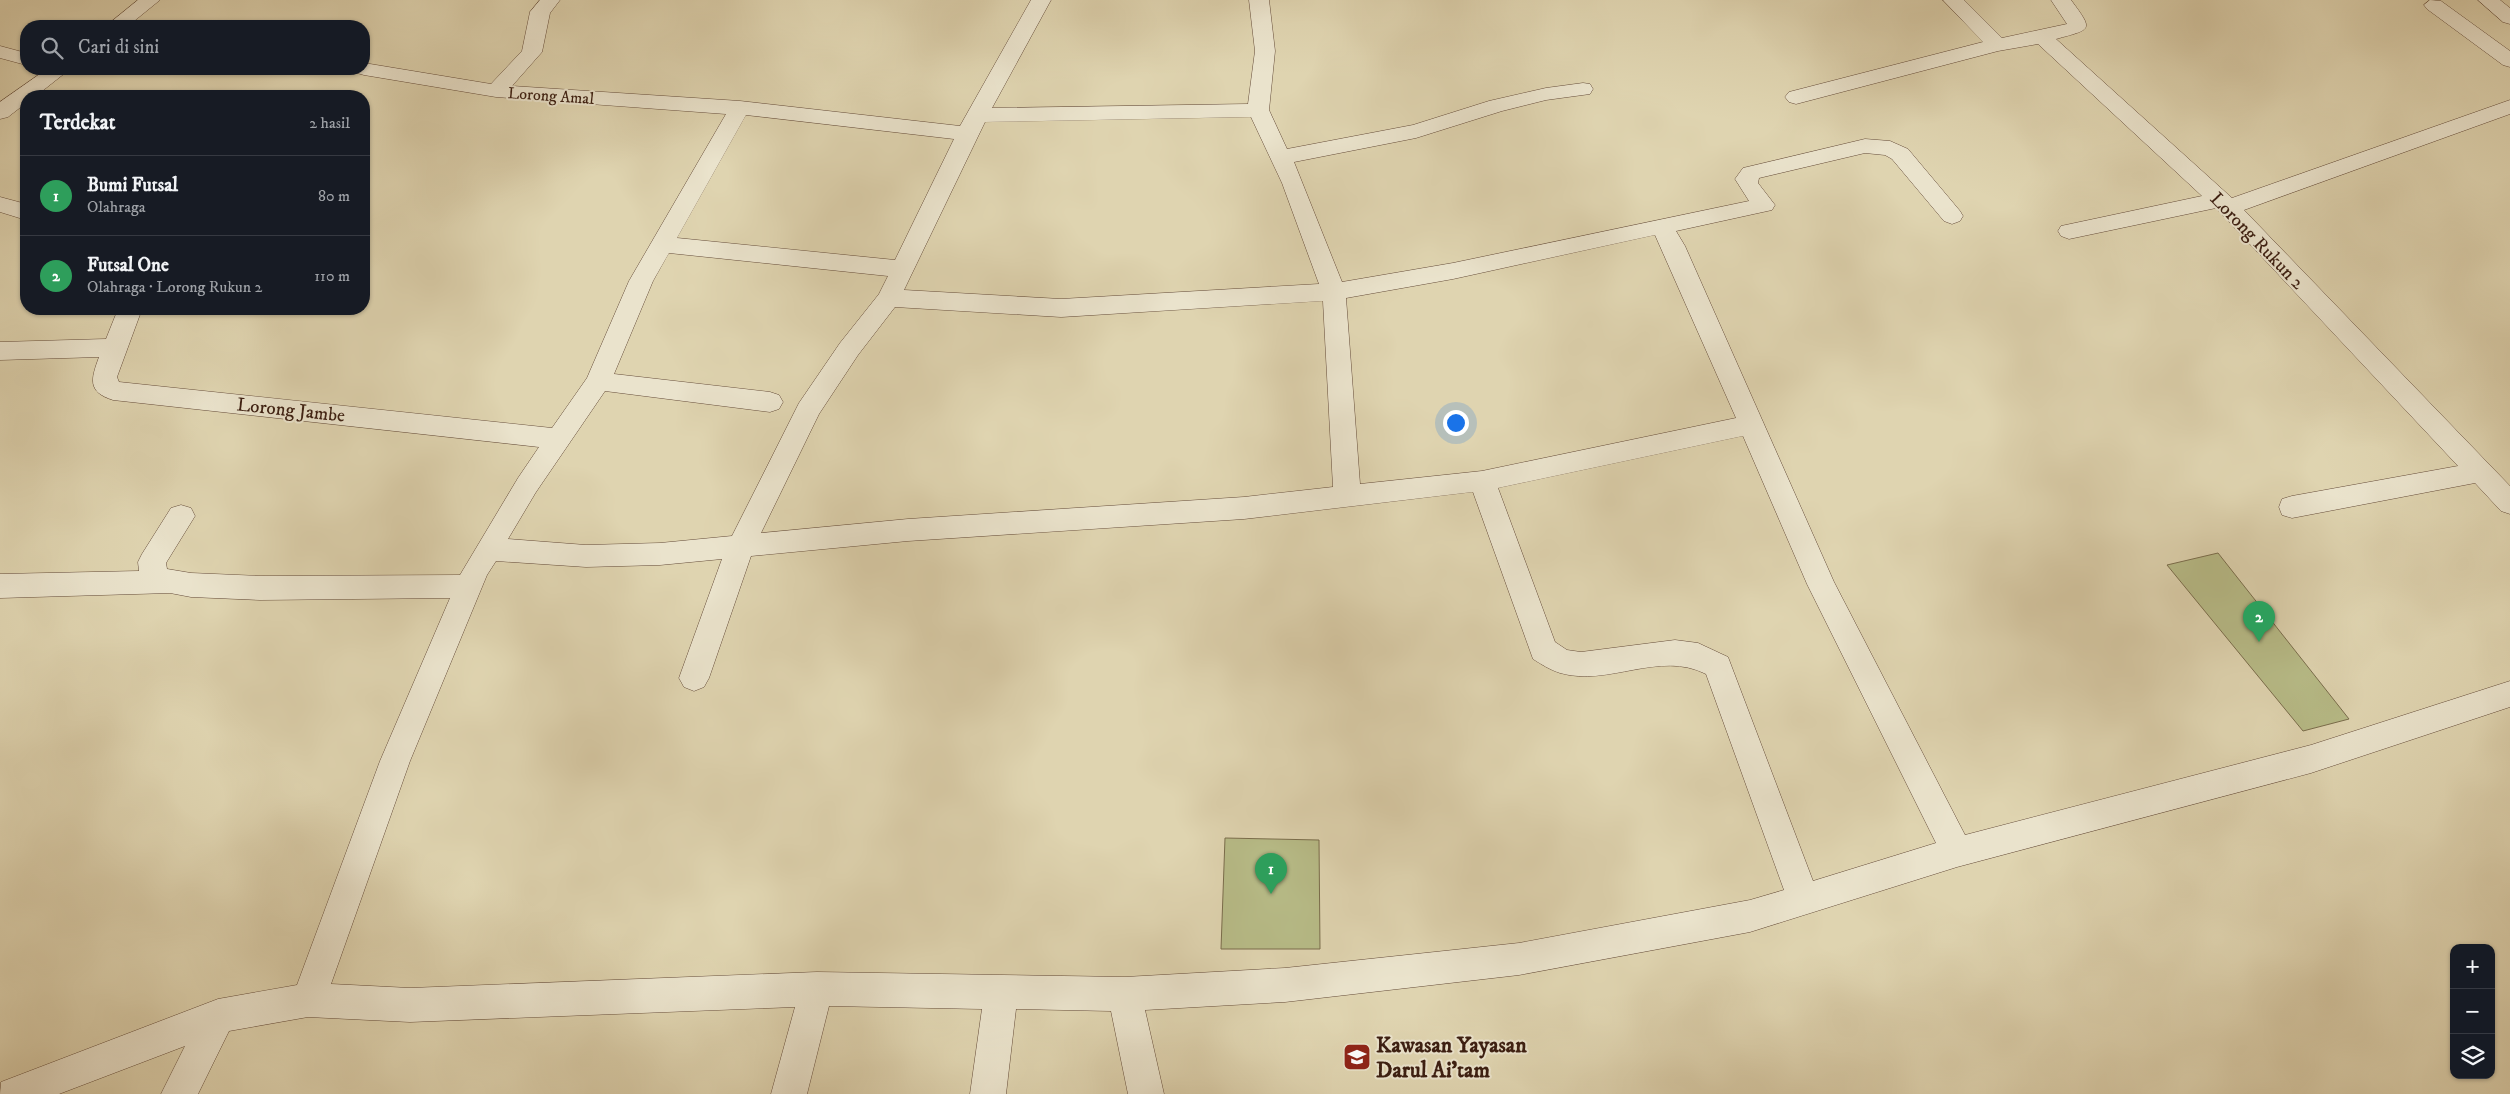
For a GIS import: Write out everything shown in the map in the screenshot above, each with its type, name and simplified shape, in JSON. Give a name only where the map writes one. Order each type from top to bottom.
[{"type":"street","points":[[124,20],[150,0]]},
{"type":"street","points":[[496,91],[532,52],[540,12],[550,0]]},
{"type":"street","points":[[694,678],[740,547],[808,410],[848,349],[889,298],[972,124],[1041,0]]},
{"type":"street","points":[[1259,0],[1265,51],[1258,110],[1293,183],[1334,292],[1347,496]]},
{"type":"street","points":[[1953,0],[1997,45]]},
{"type":"street","points":[[1796,97],[1997,45],[2042,37],[2077,27],[2077,22],[2061,0]]},
{"type":"street","points":[[2488,0],[2510,18]]},
{"type":"street","points":[[2434,5],[2510,61]]},
{"type":"street","name":"Lorong Rukun 2","points":[[2042,37],[2224,203],[2510,503]]},
{"type":"street","points":[[0,52],[20,57]]},
{"type":"street","name":"Lorong Amal","points":[[370,70],[496,91],[972,124],[1258,110]]},
{"type":"street","points":[[31,90],[52,75]]},
{"type":"street","points":[[1281,158],[1416,131],[1496,106],[1546,94],[1583,89]]},
{"type":"street","points":[[0,112],[20,98]]},
{"type":"street","points":[[2069,231],[2224,203],[2510,107]]},
{"type":"street","points":[[308,1000],[395,762],[469,586],[488,549],[527,485],[598,381],[641,281],[740,108]]},
{"type":"street","points":[[889,298],[1061,308],[1334,292],[1453,271],[1764,205],[1748,185],[1746,179],[1750,172],[1875,145],[1890,148],[1900,154],[1952,216]]},
{"type":"street","points":[[0,204],[20,210]]},
{"type":"street","points":[[1661,226],[1673,246],[1821,584],[1957,852]]},
{"type":"street","points":[[662,244],[903,269]]},
{"type":"street","name":"Lorong Jambe","points":[[128,315],[104,377],[106,386],[113,391],[416,422],[558,439]]},
{"type":"street","points":[[0,351],[115,348]]},
{"type":"street","points":[[598,381],[770,402]]},
{"type":"street","points":[[488,549],[586,556],[660,554],[908,530],[1244,508],[1482,481],[1750,425]]},
{"type":"street","points":[[2292,507],[2480,472]]},
{"type":"street","points":[[1482,481],[1543,650],[1552,659],[1577,665],[1678,652],[1706,657],[1718,666],[1804,898]]},
{"type":"street","points":[[167,582],[154,578],[152,562],[181,516]]},
{"type":"street","points":[[0,586],[167,582],[269,588],[469,586]]},
{"type":"street","points":[[13,1094],[218,1016],[308,1000],[410,1005],[817,989],[1125,994],[1285,985],[1520,959],[1750,916],[1957,852],[2311,759],[2510,694]]},
{"type":"street","points":[[789,1094],[817,989]]},
{"type":"street","points":[[988,1094],[1001,992]]},
{"type":"street","points":[[1125,994],[1146,1094]]},
{"type":"street","points":[[179,1094],[218,1016]]},
{"type":"green space","points":[[2218,553],[2349,719],[2303,731],[2167,565]]},
{"type":"green space","points":[[1225,838],[1319,840],[1320,949],[1221,949]]},
{"type":"place","name":"Futsal One","points":[[2259,642]]},
{"type":"place","name":"Bumi Futsal","points":[[1271,894]]},
{"type":"place","name":"Kawasan Yayasan Darul Ai'tam","points":[[1357,1057]]}]
